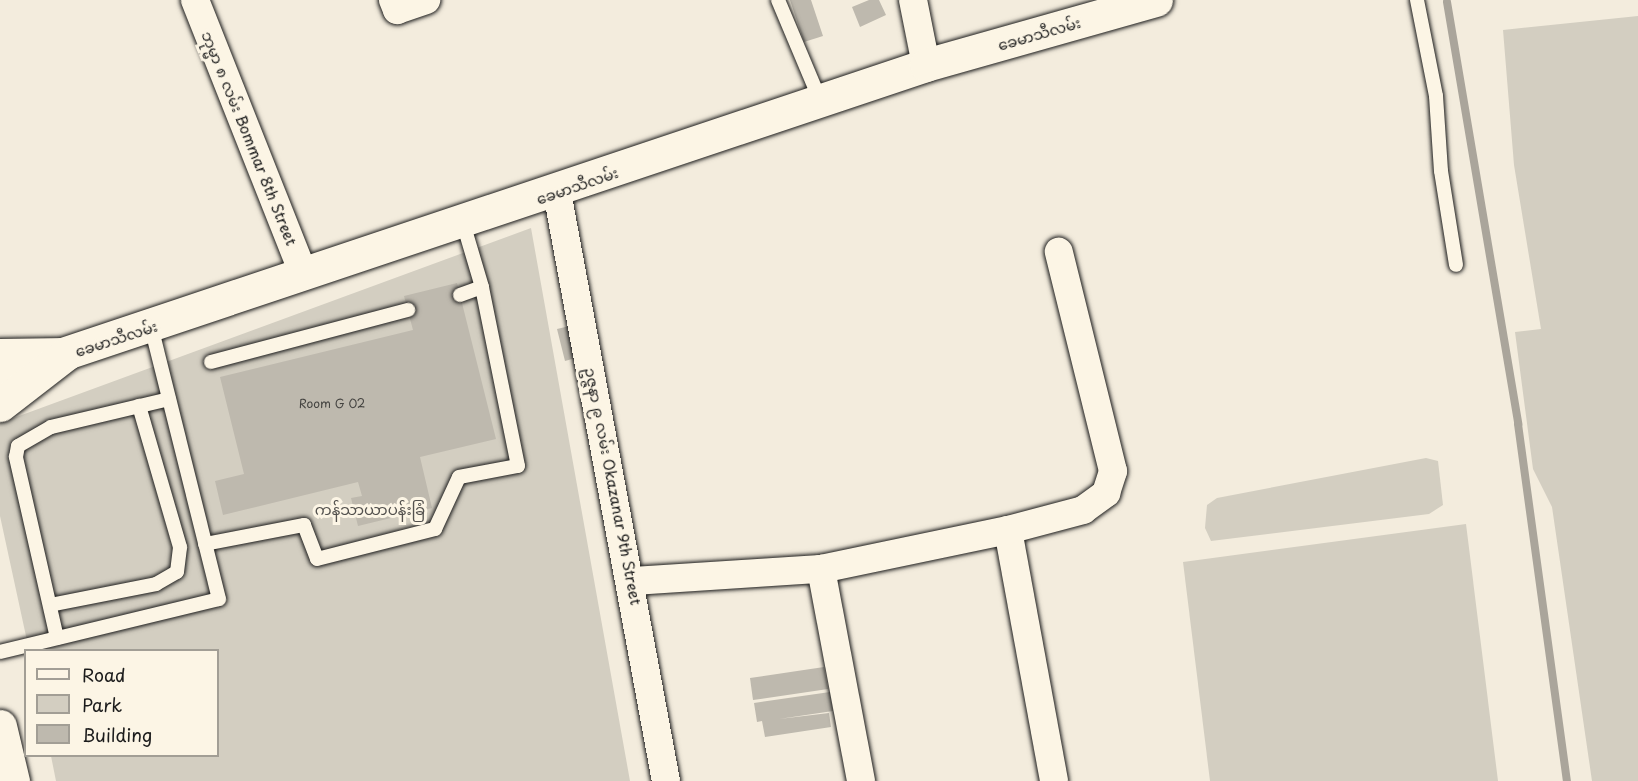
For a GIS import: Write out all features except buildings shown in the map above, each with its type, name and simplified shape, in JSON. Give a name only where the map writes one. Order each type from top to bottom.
[{"type":"main road","name":"ခေမာသီလမ်း","points":[[0,375],[557,192],[926,65],[1156,0]]},
{"type":"main road","points":[[0,355],[66,354]]},
{"type":"main road","points":[[0,405],[66,354]]},
{"type":"main road","points":[[0,726],[13,781]]},
{"type":"street","name":"ဘုမ္မာ ၈ လမ်း Bommar 8th Street","points":[[195,0],[304,275]]},
{"type":"street","points":[[395,5],[426,0]]},
{"type":"street","points":[[913,0],[926,65]]},
{"type":"street","name":"ဥဇ္ဇနာ ၉ လမ်း Okazanar 9th Street","points":[[557,192],[633,581],[666,781]]},
{"type":"street","points":[[633,581],[821,569],[1008,530],[1083,510],[1106,493],[1113,471],[1059,252]]},
{"type":"street","points":[[1008,530],[1053,781]]},
{"type":"street","points":[[821,569],[861,781]]},
{"type":"lane","points":[[778,0],[820,100]]},
{"type":"lane","points":[[1417,0],[1436,96],[1441,171],[1456,265]]},
{"type":"lane","points":[[205,544],[304,525],[317,559],[435,529],[459,477],[519,466],[482,287],[463,223]]},
{"type":"lane","points":[[460,295],[482,287]]},
{"type":"lane","points":[[211,362],[408,310]]},
{"type":"lane","points":[[0,652],[219,599],[151,326]]},
{"type":"lane","points":[[57,638],[16,457],[18,446],[51,427],[169,399]]},
{"type":"lane","points":[[50,605],[156,584],[177,572],[180,547],[139,406]]},
{"type":"green space","points":[[1638,16],[1638,781],[1592,781],[1552,507],[1533,469],[1515,332],[1541,329],[1514,165],[1503,30]]},
{"type":"green space","name":"ကန်သာယာပန်းခြံ","points":[[531,228],[630,781],[56,781],[51,757],[219,757],[219,649],[29,649],[0,516],[0,423]]},
{"type":"green space","points":[[1426,458],[1438,461],[1443,505],[1429,514],[1211,541],[1205,528],[1207,505],[1217,498]]},
{"type":"green space","points":[[1466,524],[1498,781],[1210,781],[1183,562]]},
{"type":"waterway","points":[[1447,2],[1518,424],[1567,781]]}]
